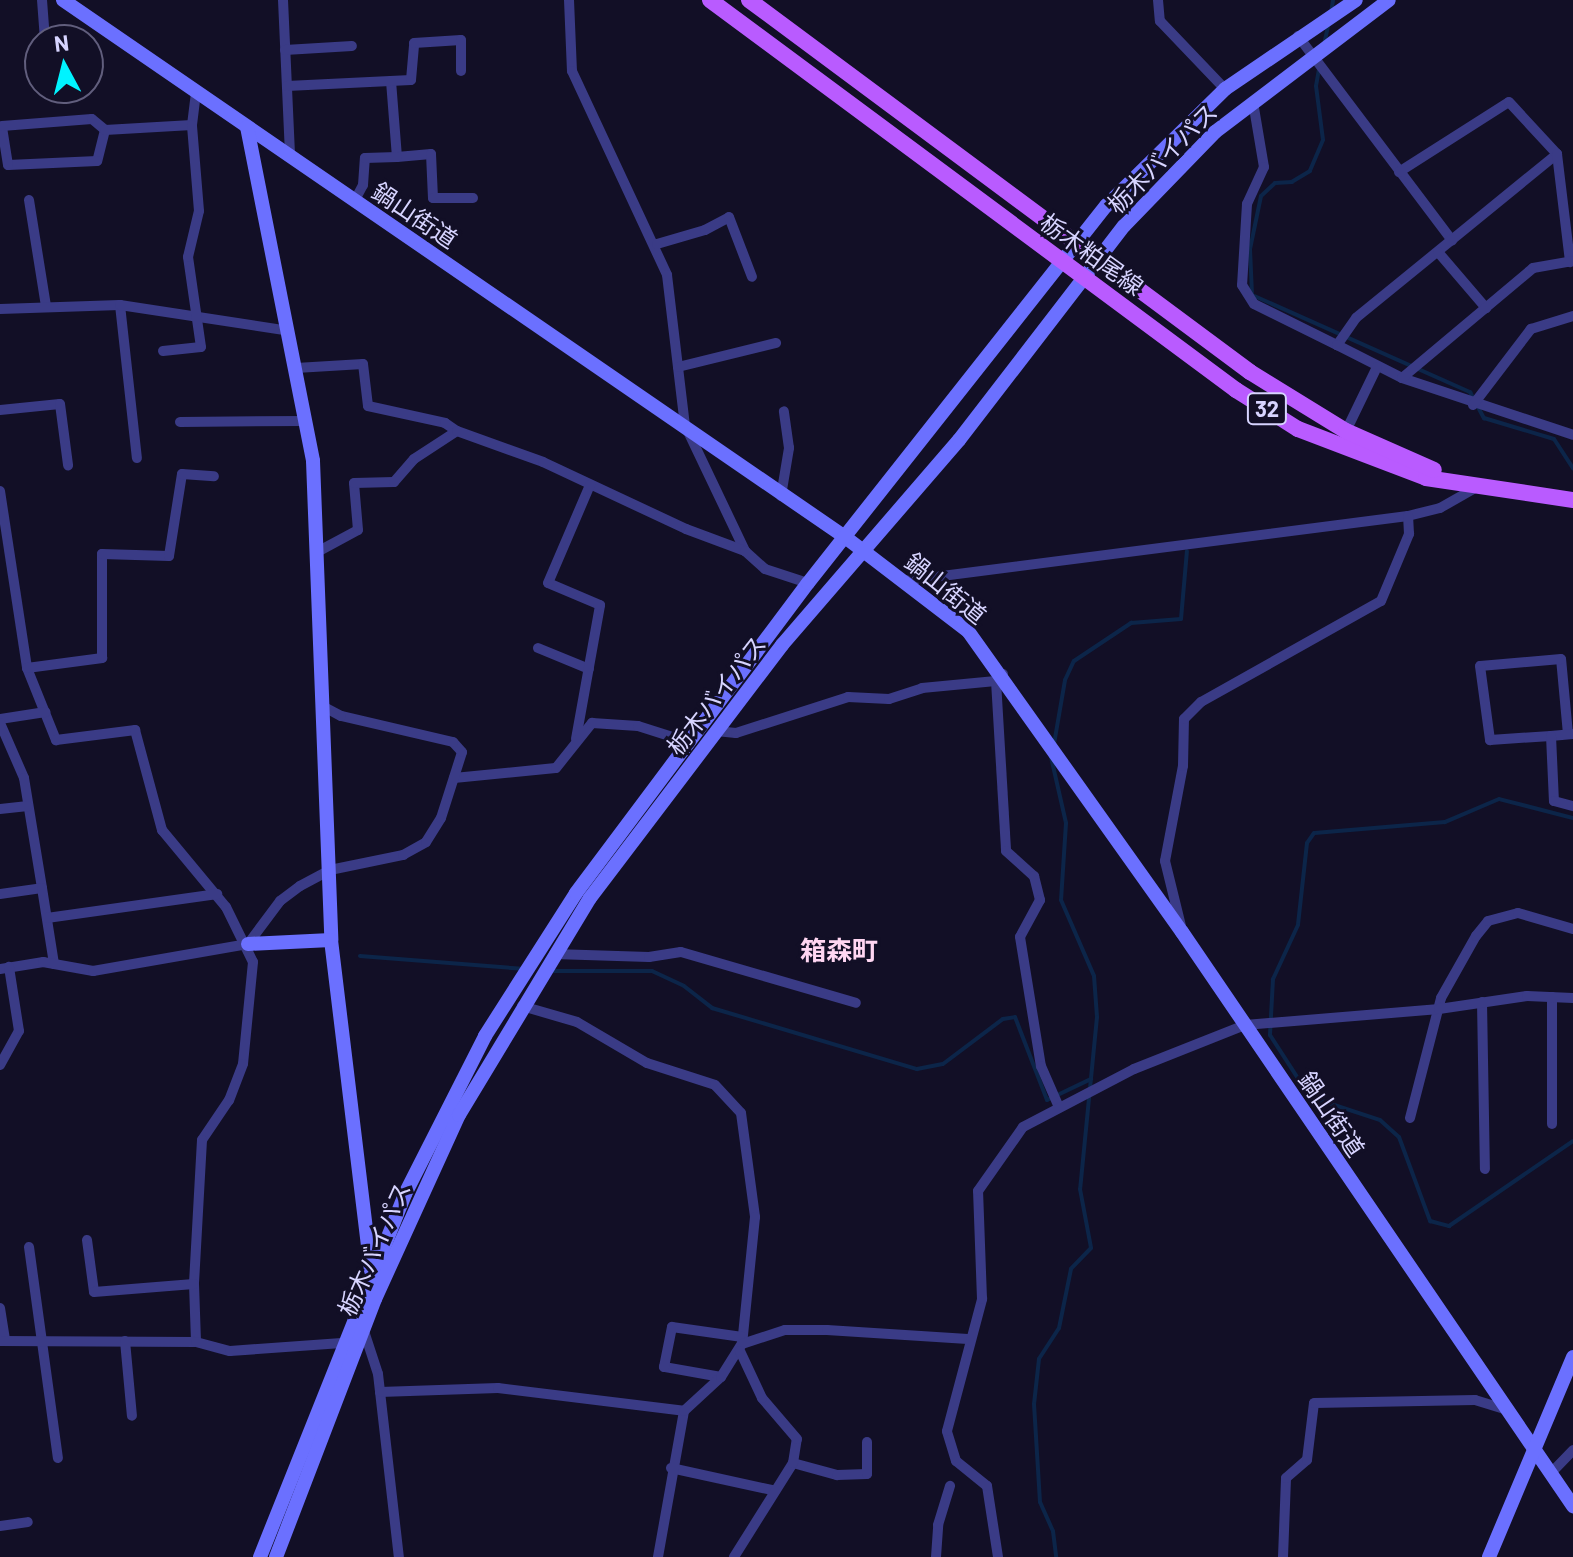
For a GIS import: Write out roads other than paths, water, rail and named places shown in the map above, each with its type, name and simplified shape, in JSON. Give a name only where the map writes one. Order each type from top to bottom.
[{"type":"main road","name":"鍋山街道","points":[[63,0],[685,425],[781,496],[845,537],[968,631],[1182,932],[1573,1506]]},
{"type":"main road","name":"栃木粕尾線","points":[[710,0],[1062,262],[1298,429],[1381,464],[1477,487],[1573,500]]},
{"type":"main road","name":"栃木粕尾線","points":[[749,0],[1250,372],[1346,431],[1477,487]]},
{"type":"main road","name":"栃木バイパス","points":[[260,1557],[371,1270],[445,1109],[500,1011],[576,893],[808,583],[1106,206],[1225,89],[1298,36],[1356,0]]},
{"type":"main road","name":"栃木バイパス","points":[[276,1557],[375,1299],[459,1115],[554,954],[716,731],[959,440],[1098,259],[1215,132],[1312,54],[1389,0]]},
{"type":"main road","points":[[247,127],[305,421],[319,551],[331,940],[375,1299]]},
{"type":"main road","points":[[248,944],[331,940]]},
{"type":"main road","points":[[1489,1557],[1573,1357]]},
{"type":"street","points":[[42,0],[44,24]]},
{"type":"street","points":[[283,0],[290,156]]},
{"type":"street","points":[[569,0],[572,71],[595,128],[657,244],[667,275],[685,425],[745,551]]},
{"type":"street","points":[[1158,0],[1160,21],[1225,89]]},
{"type":"street","points":[[1298,36],[1452,240]]},
{"type":"street","points":[[287,86],[411,80],[414,43],[461,40],[461,71]]},
{"type":"street","points":[[285,50],[352,46]]},
{"type":"street","points":[[391,81],[397,157]]},
{"type":"street","points":[[163,351],[201,347],[188,257],[199,211],[192,125],[196,92]]},
{"type":"street","points":[[1253,102],[1264,167],[1247,204],[1242,285],[1254,304],[1402,378],[1473,405],[1573,435]]},
{"type":"street","points":[[1399,172],[1509,102],[1557,154],[1569,217],[1572,262],[1533,268],[1402,378]]},
{"type":"street","points":[[105,130],[97,161],[8,165],[2,126],[92,119],[105,130],[192,125]]},
{"type":"street","points":[[355,200],[363,185],[365,158],[431,154],[433,198],[473,198]]},
{"type":"street","points":[[1337,345],[1356,318],[1557,154]]},
{"type":"street","points":[[29,200],[46,306]]},
{"type":"street","points":[[657,244],[705,230],[729,217],[752,277]]},
{"type":"street","points":[[1438,252],[1486,308]]},
{"type":"street","points":[[120,305],[137,458]]},
{"type":"street","points":[[0,309],[120,305],[289,331]]},
{"type":"street","points":[[1473,405],[1531,329],[1573,316]]},
{"type":"street","points":[[678,367],[776,343]]},
{"type":"street","points":[[296,368],[363,364],[368,406],[445,423],[457,431],[745,551],[765,569],[808,583]]},
{"type":"street","points":[[1346,431],[1377,367]]},
{"type":"street","points":[[0,410],[60,404],[68,465]]},
{"type":"street","points":[[781,496],[789,448],[784,411]]},
{"type":"street","points":[[180,422],[305,421]]},
{"type":"street","points":[[319,551],[358,530],[354,483],[394,482],[414,459],[457,431]]},
{"type":"street","points":[[27,668],[102,658],[102,554],[169,556],[182,474],[214,476]]},
{"type":"street","points":[[576,739],[600,605],[548,583],[590,485]]},
{"type":"street","points":[[903,581],[1408,516],[1440,508],[1477,487]]},
{"type":"street","points":[[0,491],[27,668],[56,740],[135,730],[162,830],[217,894],[248,944],[253,962],[243,1064],[229,1100],[202,1140],[194,1284],[196,1342]]},
{"type":"street","points":[[1182,932],[1165,861],[1183,766],[1184,719],[1201,702],[1381,601],[1409,534],[1408,516]]},
{"type":"street","points":[[538,648],[589,669]]},
{"type":"street","points":[[1561,659],[1570,734],[1551,736],[1490,740],[1480,666],[1561,659]]},
{"type":"street","points":[[716,731],[736,733],[848,697],[889,699],[922,688],[1000,678],[1006,851],[1034,876],[1040,900],[1020,937],[1041,1066],[1058,1105]]},
{"type":"street","points":[[0,1065],[19,1031],[5,968],[54,964],[93,971],[248,944],[280,901],[330,870],[403,855],[426,842],[462,752],[453,742],[341,716],[322,706]]},
{"type":"street","points":[[45,712],[0,721],[24,778],[54,964]]},
{"type":"street","points":[[454,778],[556,768],[584,727],[608,721],[688,742]]},
{"type":"street","points":[[1551,736],[1554,801],[1573,806]]},
{"type":"street","points":[[0,809],[28,806]]},
{"type":"street","points":[[0,894],[42,888]]},
{"type":"street","points":[[47,918],[217,894]]},
{"type":"street","points":[[1410,1118],[1448,986],[1488,921],[1532,914],[1573,929]]},
{"type":"street","points":[[554,954],[649,957],[681,952],[856,1003]]},
{"type":"street","points":[[1552,997],[1552,1124]]},
{"type":"street","points":[[998,1557],[987,1486],[956,1461],[947,1431],[968,1339],[982,1299],[978,1191],[1023,1127],[1058,1105],[1245,1025],[1439,1009],[1482,1002],[1573,998]]},
{"type":"street","points":[[1482,1002],[1485,1169]]},
{"type":"street","points":[[522,1006],[577,1022],[647,1063],[715,1085],[741,1113],[755,1217],[742,1344],[762,1398],[797,1439],[793,1463],[772,1490],[734,1557]]},
{"type":"street","points":[[87,1240],[94,1292],[194,1284]]},
{"type":"street","points":[[29,1247],[58,1458]]},
{"type":"street","points":[[0,1308],[2,1341],[196,1342],[230,1351],[342,1343]]},
{"type":"street","points":[[355,1311],[363,1328],[380,1392],[399,1557]]},
{"type":"street","points":[[721,1377],[664,1367],[672,1327],[742,1344],[785,1330],[968,1339]]},
{"type":"street","points":[[125,1341],[132,1416]]},
{"type":"street","points":[[658,1557],[671,1468],[684,1411],[721,1377],[742,1344]]},
{"type":"street","points":[[380,1392],[498,1388],[684,1411]]},
{"type":"street","points":[[1283,1557],[1286,1478],[1307,1460],[1314,1403],[1475,1400],[1508,1410]]},
{"type":"street","points":[[793,1463],[837,1475],[867,1474],[867,1442]]},
{"type":"street","points":[[1551,1473],[1573,1450]]},
{"type":"street","points":[[671,1468],[772,1490]]},
{"type":"street","points":[[936,1557],[938,1525],[950,1486]]},
{"type":"street","points":[[0,1526],[28,1522]]},
{"type":"waterway","points":[[1331,13],[1333,0]]},
{"type":"waterway","points":[[1324,45],[1328,26]]},
{"type":"waterway","points":[[1319,69],[1316,86],[1323,140],[1310,171],[1292,182],[1275,183],[1261,196],[1250,249],[1252,295],[1470,392],[1484,418],[1554,439],[1573,468]]},
{"type":"waterway","points":[[1054,744],[1065,680],[1074,661],[1131,623],[1181,619],[1187,551]]},
{"type":"waterway","points":[[1051,757],[1066,823],[1061,900],[1094,976],[1097,1017],[1080,1189],[1091,1248],[1071,1269],[1059,1328],[1039,1359],[1034,1404],[1040,1502],[1053,1531],[1056,1557]]},
{"type":"waterway","points":[[1573,818],[1499,799],[1445,822],[1314,833],[1307,843],[1298,925],[1273,979],[1270,1035],[1310,1097],[1380,1120],[1399,1137],[1430,1221],[1449,1226],[1573,1141]]},
{"type":"waterway","points":[[360,956],[525,969]]},
{"type":"waterway","points":[[550,971],[652,971],[684,986],[712,1008],[917,1069],[943,1064],[1003,1019],[1015,1017],[1047,1100],[1091,1079]]},
{"type":"district","name":"箱森町","points":[[839,950]]}]
